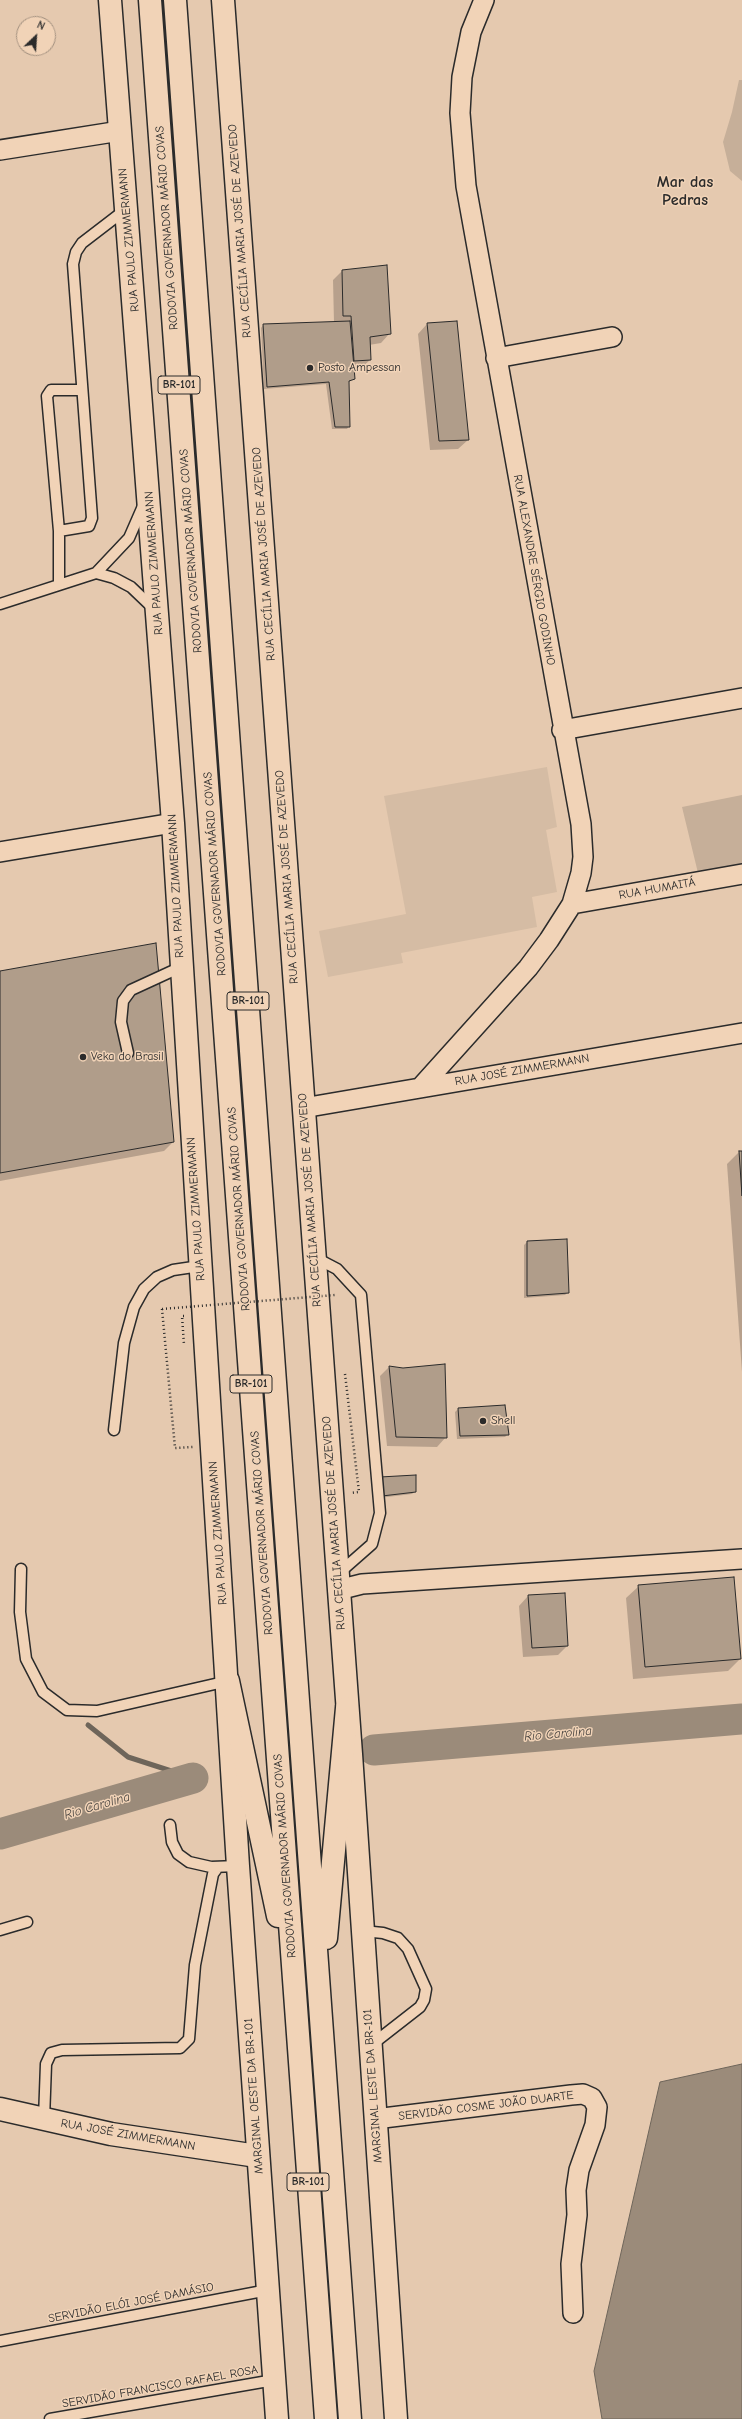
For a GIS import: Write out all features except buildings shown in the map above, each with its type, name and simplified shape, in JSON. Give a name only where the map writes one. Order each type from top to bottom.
[{"type":"main road","name":"RUA PAULO ZIMMERMANN","points":[[110,0],[149,491],[173,823],[180,967],[228,1681],[232,1773]]},
{"type":"main road","name":"RODOVIA GOVERNADOR MÁRIO COVAS","points":[[150,0],[326,2419]]},
{"type":"main road","name":"RODOVIA GOVERNADOR MÁRIO COVAS","points":[[176,0],[350,2419]]},
{"type":"main road","name":"RUA CECÍLIA MARIA JOSÉ DE AZEVEDO","points":[[223,0],[351,1754]]},
{"type":"main road","points":[[228,1681],[295,1997]]},
{"type":"main road","points":[[320,2003],[347,1708]]},
{"type":"main road","name":"MARGINAL LESTE DA BR-101","points":[[351,1754],[396,2419]]},
{"type":"main road","name":"MARGINAL OESTE DA BR-101","points":[[232,1773],[228,1867],[257,2156],[277,2419]]},
{"type":"main road","name":"RUA JOSÉ ZIMMERMANN","points":[[0,2109],[139,2139],[257,2156]]},
{"type":"street","name":"RUA ALEXANDRE SÉRGIO GODINHO","points":[[420,1088],[536,958],[572,904],[581,873],[582,839],[467,193],[460,113],[465,56],[471,32],[484,0]]},
{"type":"street","points":[[0,150],[120,131]]},
{"type":"street","points":[[496,358],[612,337]]},
{"type":"street","points":[[562,730],[742,698]]},
{"type":"street","points":[[0,852],[173,823]]},
{"type":"street","name":"RUA HUMAITÁ","points":[[572,904],[742,874]]},
{"type":"street","name":"RUA JOSÉ ZIMMERMANN","points":[[303,1108],[742,1033]]},
{"type":"street","points":[[338,1582],[362,1584],[742,1559]]},
{"type":"street","name":"SERVIDÃO COSME JOÃO DUARTE","points":[[375,2119],[571,2095],[583,2094],[592,2098],[597,2107],[595,2125],[578,2170],[576,2190],[577,2215],[571,2264],[573,2313]]},
{"type":"lane","points":[[58,531],[89,526],[92,518],[73,280],[74,258],[82,243],[127,209]]},
{"type":"lane","points":[[59,584],[58,531],[47,396],[51,390],[81,390]]},
{"type":"lane","points":[[0,604],[96,573],[130,538],[149,491]]},
{"type":"lane","points":[[96,573],[114,578],[131,587],[146,600],[158,614]]},
{"type":"lane","points":[[128,1053],[121,1022],[123,1001],[131,990],[180,967]]},
{"type":"lane","points":[[314,1257],[337,1269],[360,1295],[380,1513],[372,1544],[338,1582]]},
{"type":"lane","points":[[114,1430],[124,1343],[134,1307],[144,1289],[157,1277],[173,1270],[200,1266]]},
{"type":"lane","points":[[21,1569],[20,1612],[26,1660],[43,1692],[67,1710],[97,1712],[228,1681]]},
{"type":"lane","points":[[170,1825],[172,1842],[178,1854],[189,1862],[228,1867]]},
{"type":"lane","points":[[44,2119],[46,2064],[51,2053],[62,2050],[180,2048],[189,2039],[195,1965],[212,1874],[228,1867]]},
{"type":"lane","points":[[0,1930],[27,1922]]},
{"type":"lane","points":[[363,1931],[383,1933],[398,1938],[408,1949],[426,1988],[424,2000],[420,2007],[370,2046]]},
{"type":"lane","name":"SERVIDÃO ELÓI JOSÉ DAMÁSIO","points":[[0,2341],[268,2290]]},
{"type":"lane","name":"SERVIDÃO FRANCISCO RAFAEL ROSA","points":[[50,2419],[274,2380]]},
{"type":"path","points":[[193,1439],[194,1447],[175,1448],[162,1310],[335,1295]]},
{"type":"path","points":[[184,1347],[182,1316],[203,1314]]},
{"type":"shaded area","points":[[739,80],[742,80],[742,181],[730,171],[723,142],[732,112]]},
{"type":"shaded area","points":[[547,767],[557,827],[546,830],[557,892],[532,897],[537,927],[401,953],[403,963],[328,977],[319,931],[406,914],[384,796]]},
{"type":"shaded area","points":[[742,795],[742,865],[698,873],[682,807]]},
{"type":"shaded area","points":[[742,2064],[742,2419],[602,2419],[594,2371],[660,2082]]},
{"type":"waterway","name":"Rio Carolina","points":[[374,1750],[742,1719]]},
{"type":"waterway","points":[[88,1725],[128,1757],[193,1778]]},
{"type":"waterway","name":"Rio Carolina","points":[[0,1834],[193,1778]]},
{"type":"place","name":"Posto Ampessan","points":[[310,368]]},
{"type":"place","name":"Veka do Brasil","points":[[83,1057]]},
{"type":"place","name":"Shell","points":[[483,1421]]},
{"type":"district","name":"Mar das Pedras","points":[[685,191]]}]
